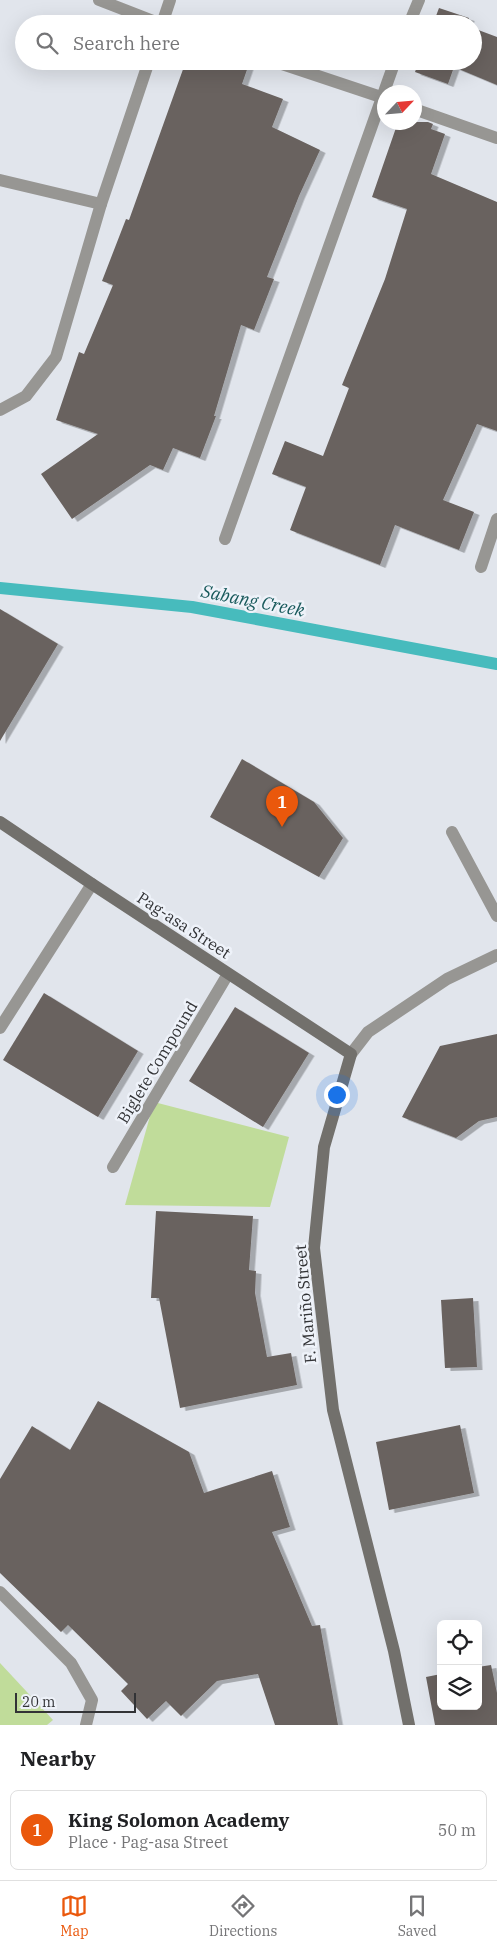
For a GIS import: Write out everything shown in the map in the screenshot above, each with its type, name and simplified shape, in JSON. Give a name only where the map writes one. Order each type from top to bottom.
[{"type":"street","points":[[99,0],[138,15]]},
{"type":"street","points":[[164,15],[170,0]]},
{"type":"street","points":[[412,15],[418,0]]},
{"type":"street","points":[[0,410],[26,396],[56,357],[101,204],[146,70]]},
{"type":"street","points":[[301,70],[377,96]]},
{"type":"street","points":[[387,85],[391,70]]},
{"type":"street","points":[[422,112],[497,138]]},
{"type":"street","points":[[225,539],[377,115]]},
{"type":"street","points":[[0,180],[101,204]]},
{"type":"street","points":[[481,567],[497,519]]},
{"type":"street","name":"Pag-asa Street","points":[[0,822],[351,1054]]},
{"type":"street","points":[[452,832],[497,916]]},
{"type":"street","points":[[0,1028],[92,884]]},
{"type":"street","name":"F. Mariño Street","points":[[409,1725],[394,1651],[332,1410],[314,1248],[324,1148],[351,1054],[368,1032],[447,978],[497,955]]},
{"type":"street","name":"Biglete Compound","points":[[113,1167],[228,974]]},
{"type":"street","points":[[0,1592],[71,1663],[92,1700],[86,1725]]},
{"type":"green space","points":[[154,1102],[289,1137],[270,1207],[125,1205]]},
{"type":"green space","points":[[0,1663],[53,1720],[47,1725],[0,1725]]},
{"type":"building","points":[[439,8],[460,15],[436,15]]},
{"type":"building","points":[[482,31],[497,37],[497,85],[461,70],[482,70]]},
{"type":"building","points":[[183,70],[247,70],[242,84],[283,99],[272,127],[320,150],[299,196],[267,277],[274,279],[254,330],[241,325],[214,416],[216,416],[200,458],[173,448],[163,470],[150,465],[72,519],[41,474],[98,434],[56,420],[79,352],[84,354],[113,285],[102,281],[126,219],[129,220]]},
{"type":"building","points":[[416,70],[453,70],[448,84],[415,72]]},
{"type":"building","points":[[422,122],[428,122],[433,124],[431,129],[445,134],[431,174],[497,202],[497,431],[477,424],[443,500],[474,512],[459,550],[395,525],[380,565],[290,530],[306,487],[272,474],[285,441],[323,456],[349,388],[342,385],[385,279],[407,209],[372,197],[395,130],[422,130]]},
{"type":"building","points":[[0,609],[58,644],[0,741]]},
{"type":"building","points":[[242,759],[314,802],[343,838],[319,877],[210,817]]},
{"type":"building","points":[[44,993],[138,1051],[98,1117],[3,1060]]},
{"type":"building","points":[[235,1007],[309,1053],[263,1127],[189,1081]]},
{"type":"building","points":[[497,1034],[497,1117],[479,1121],[456,1138],[402,1117],[440,1046]]},
{"type":"building","points":[[156,1211],[253,1216],[249,1270],[256,1271],[255,1293],[267,1357],[291,1353],[297,1385],[180,1408],[159,1298],[151,1298]]},
{"type":"building","points":[[473,1298],[477,1367],[445,1368],[441,1300]]},
{"type":"building","points":[[98,1401],[189,1452],[204,1493],[272,1471],[290,1527],[272,1532],[312,1626],[320,1625],[338,1725],[275,1725],[258,1674],[217,1681],[181,1716],[166,1701],[147,1719],[121,1691],[128,1684],[68,1625],[61,1632],[0,1573],[0,1479],[32,1426],[70,1450]]},
{"type":"building","points":[[460,1425],[474,1493],[389,1510],[376,1442]]},
{"type":"building","points":[[491,1665],[497,1693],[497,1725],[435,1725],[426,1677],[437,1675],[437,1710],[482,1710],[482,1666]]},
{"type":"waterway","name":"Sabang Creek","points":[[0,588],[192,607],[497,664]]},
{"type":"place","name":"King Solomon Academy","points":[[282,827]]}]
